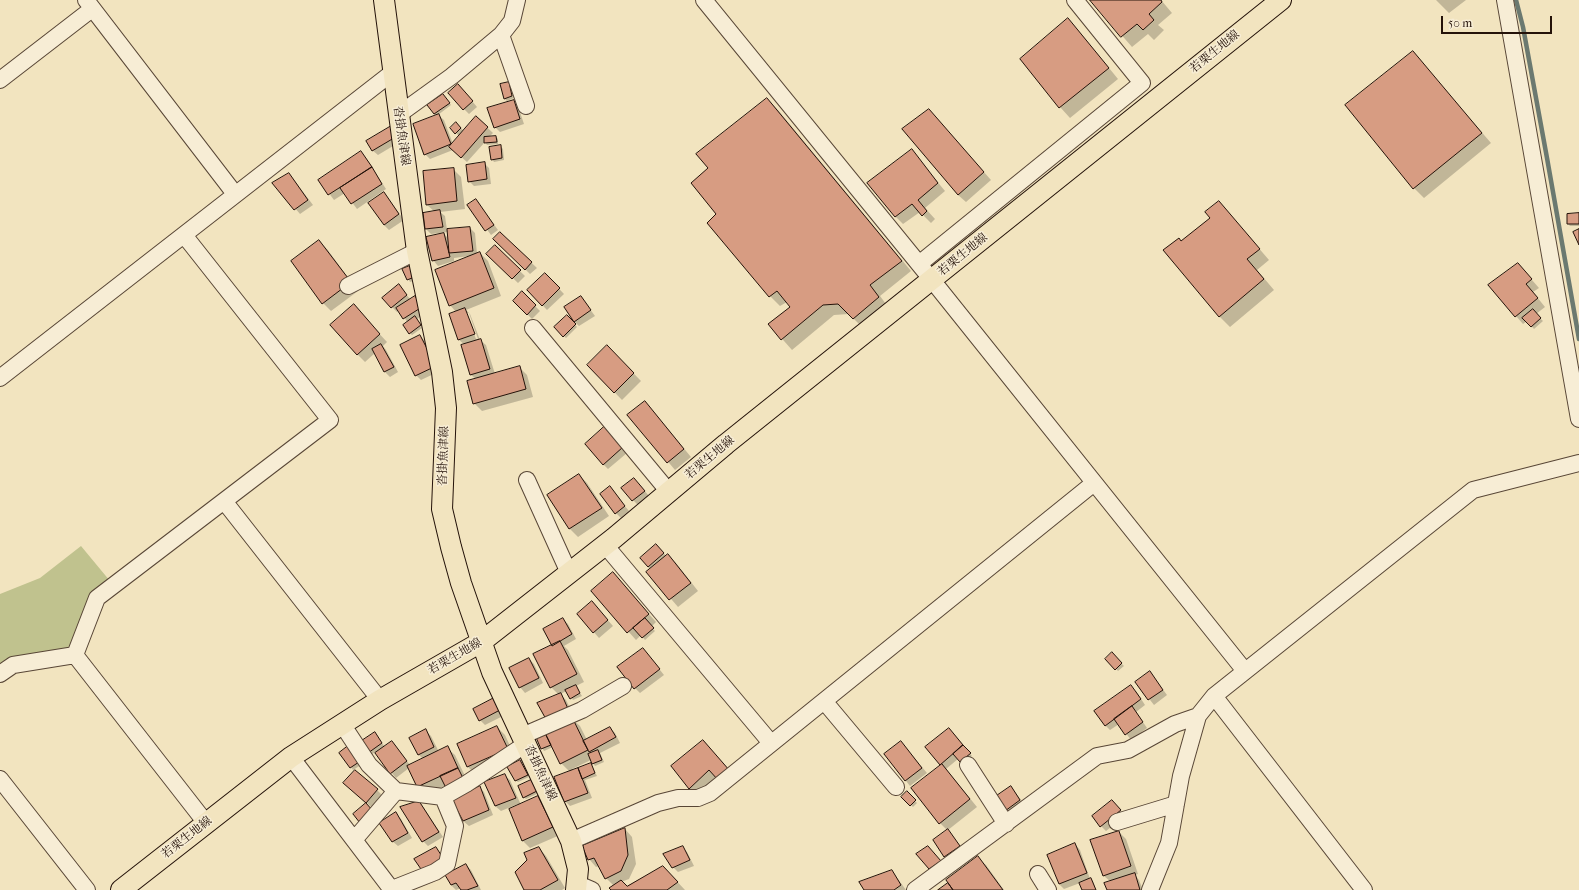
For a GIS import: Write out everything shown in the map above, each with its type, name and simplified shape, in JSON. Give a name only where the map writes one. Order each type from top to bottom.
[{"type":"main road","name":"沓掛魚津線","points":[[384,0],[416,251],[442,372],[446,408],[442,508],[451,547],[492,672],[571,841],[582,888]]},
{"type":"main road","name":"若栗生地線","points":[[121,890],[291,757],[380,700],[481,642],[605,545],[733,439],[1281,0]]},
{"type":"street","points":[[398,115],[452,76],[501,35],[512,21],[517,0]]},
{"type":"street","points":[[704,0],[932,280],[1245,671]]},
{"type":"street","points":[[919,264],[1142,83],[1074,0]]},
{"type":"street","points":[[1505,0],[1579,419]]},
{"type":"street","points":[[0,80],[89,4],[235,194]]},
{"type":"street","points":[[501,35],[526,106]]},
{"type":"street","points":[[0,378],[393,72]]},
{"type":"street","points":[[74,655],[97,598],[330,420],[184,234]]},
{"type":"street","points":[[348,286],[416,251]]},
{"type":"street","points":[[533,328],[669,492]]},
{"type":"street","points":[[1150,890],[1169,843],[1181,776],[1198,716],[1214,696],[1474,490],[1579,463]]},
{"type":"street","points":[[527,480],[569,573]]},
{"type":"street","points":[[571,841],[658,803],[678,798],[698,798],[710,793],[1094,483]]},
{"type":"street","points":[[224,501],[380,700]]},
{"type":"street","points":[[605,545],[771,743]]},
{"type":"street","points":[[0,674],[13,665],[74,655]]},
{"type":"street","points":[[74,655],[206,824]]},
{"type":"street","points":[[342,724],[369,765],[396,791],[443,797],[466,784],[524,740],[582,710],[623,686]]},
{"type":"street","points":[[1214,696],[1364,890]]},
{"type":"street","points":[[824,701],[896,787]]},
{"type":"street","points":[[916,890],[1097,756],[1128,750],[1175,724],[1198,716]]},
{"type":"street","points":[[291,757],[392,890],[435,872],[447,864],[455,826],[443,797]]},
{"type":"street","points":[[968,765],[1006,824]]},
{"type":"street","points":[[0,779],[87,890]]},
{"type":"street","points":[[354,840],[396,791]]},
{"type":"street","points":[[1117,822],[1176,804]]},
{"type":"street","points":[[1038,874],[1048,890]]},
{"type":"green space","points":[[81,546],[110,581],[70,648],[0,667],[0,594],[40,578]]},
{"type":"building","points":[[1090,0],[1161,0],[1162,2],[1149,14],[1154,20],[1143,30],[1137,24],[1121,37]]},
{"type":"building","points":[[1068,18],[1109,68],[1059,108],[1020,59]]},
{"type":"building","points":[[1413,51],[1482,133],[1413,189],[1345,105]]},
{"type":"building","points":[[509,82],[512,96],[504,99],[500,84]]},
{"type":"building","points":[[458,84],[473,101],[463,110],[448,93]]},
{"type":"building","points":[[443,94],[450,103],[434,114],[427,105]]},
{"type":"building","points":[[767,98],[902,261],[870,285],[879,297],[853,319],[838,304],[823,305],[781,340],[768,324],[790,307],[777,291],[769,297],[707,223],[716,214],[691,183],[708,168],[696,154]]},
{"type":"building","points":[[514,100],[520,119],[494,128],[487,108]]},
{"type":"building","points":[[929,109],[984,172],[958,195],[902,129]]},
{"type":"building","points":[[439,114],[451,144],[424,155],[413,124]]},
{"type":"building","points":[[476,116],[488,127],[461,158],[449,147]]},
{"type":"building","points":[[456,122],[461,128],[455,134],[450,128]]},
{"type":"building","points":[[393,125],[399,135],[372,151],[366,141]]},
{"type":"building","points":[[496,136],[497,142],[484,143],[484,137]]},
{"type":"building","points":[[501,145],[502,158],[491,160],[489,147]]},
{"type":"building","points":[[912,149],[938,183],[918,200],[927,211],[922,216],[912,204],[895,217],[867,183]]},
{"type":"building","points":[[361,151],[372,167],[328,195],[318,180]]},
{"type":"building","points":[[485,162],[487,179],[468,182],[466,165]]},
{"type":"building","points":[[372,167],[382,184],[351,204],[340,188]]},
{"type":"building","points":[[454,168],[457,201],[426,205],[423,171]]},
{"type":"building","points":[[289,173],[308,200],[294,210],[272,183]]},
{"type":"building","points":[[384,192],[399,214],[384,225],[368,203]]},
{"type":"building","points":[[476,199],[494,225],[485,231],[467,205]]},
{"type":"building","points":[[1219,201],[1260,249],[1247,259],[1264,279],[1219,317],[1163,250],[1179,238],[1181,241],[1210,218],[1205,212]]},
{"type":"building","points":[[440,210],[443,227],[425,229],[423,213]]},
{"type":"building","points":[[1579,213],[1579,224],[1567,224],[1567,214]]},
{"type":"building","points":[[470,227],[473,251],[449,253],[447,229]]},
{"type":"building","points":[[1579,229],[1579,245],[1573,232]]},
{"type":"building","points":[[500,232],[532,262],[525,270],[493,239]]},
{"type":"building","points":[[444,233],[450,257],[432,261],[426,237]]},
{"type":"building","points":[[319,240],[351,282],[322,304],[291,261]]},
{"type":"building","points":[[495,245],[521,270],[512,279],[486,254]]},
{"type":"building","points":[[480,252],[494,288],[449,306],[435,270]]},
{"type":"building","points":[[1518,263],[1532,279],[1526,284],[1538,298],[1515,317],[1488,285]]},
{"type":"building","points":[[412,265],[417,276],[407,280],[402,269]]},
{"type":"building","points":[[545,273],[560,288],[542,306],[527,290]]},
{"type":"building","points":[[399,284],[407,295],[391,308],[382,298]]},
{"type":"building","points":[[522,291],[536,305],[527,315],[513,301]]},
{"type":"building","points":[[415,296],[422,307],[403,319],[396,308]]},
{"type":"building","points":[[581,296],[591,310],[574,322],[564,307]]},
{"type":"building","points":[[354,304],[380,334],[357,355],[330,325]]},
{"type":"building","points":[[465,308],[475,334],[458,340],[449,314]]},
{"type":"building","points":[[1533,309],[1541,318],[1531,327],[1522,318]]},
{"type":"building","points":[[567,315],[576,324],[563,337],[554,327]]},
{"type":"building","points":[[415,316],[421,325],[409,334],[403,325]]},
{"type":"building","points":[[420,335],[436,366],[415,376],[400,345]]},
{"type":"building","points":[[481,339],[490,369],[470,375],[461,345]]},
{"type":"building","points":[[381,344],[394,367],[384,372],[372,349]]},
{"type":"building","points":[[607,345],[634,373],[614,393],[587,365]]},
{"type":"building","points":[[520,366],[526,389],[473,404],[467,381]]},
{"type":"building","points":[[645,401],[684,449],[667,463],[627,415]]},
{"type":"building","points":[[605,426],[623,447],[603,465],[585,444]]},
{"type":"building","points":[[579,474],[602,508],[569,529],[547,495]]},
{"type":"building","points":[[634,478],[645,491],[632,501],[621,488]]},
{"type":"building","points":[[610,486],[625,506],[615,514],[600,494]]},
{"type":"building","points":[[656,544],[664,553],[648,567],[640,558]]},
{"type":"building","points":[[668,554],[691,583],[669,600],[646,572]]},
{"type":"building","points":[[613,572],[649,614],[627,633],[591,591]]},
{"type":"building","points":[[592,601],[608,620],[593,633],[577,614]]},
{"type":"building","points":[[563,618],[572,634],[552,646],[543,629]]},
{"type":"building","points":[[645,618],[654,628],[642,638],[633,628]]},
{"type":"building","points":[[560,641],[577,674],[550,688],[533,654]]},
{"type":"building","points":[[643,648],[660,669],[634,689],[617,667]]},
{"type":"building","points":[[1112,652],[1122,663],[1115,670],[1105,659]]},
{"type":"building","points":[[529,658],[539,678],[519,688],[509,668]]},
{"type":"building","points":[[1150,671],[1163,690],[1148,700],[1135,682]]},
{"type":"building","points":[[576,685],[580,693],[570,699],[565,690]]},
{"type":"building","points":[[1131,685],[1141,699],[1105,726],[1094,711]]},
{"type":"building","points":[[561,693],[569,711],[547,721],[537,703]]},
{"type":"building","points":[[494,698],[500,710],[479,721],[473,709]]},
{"type":"building","points":[[1132,706],[1143,722],[1125,735],[1114,719]]},
{"type":"building","points":[[572,717],[588,750],[560,764],[544,731]]},
{"type":"building","points":[[497,726],[508,749],[467,767],[457,744]]},
{"type":"building","points":[[610,727],[616,737],[589,752],[583,741]]},
{"type":"building","points":[[949,728],[963,745],[940,765],[925,747]]},
{"type":"building","points":[[426,729],[434,747],[418,755],[409,738]]},
{"type":"building","points":[[544,731],[551,745],[541,749],[535,735]]},
{"type":"building","points":[[375,732],[382,743],[368,753],[360,742]]},
{"type":"building","points":[[703,740],[730,771],[718,780],[709,770],[689,789],[671,766]]},
{"type":"building","points":[[392,741],[407,761],[390,774],[375,753]]},
{"type":"building","points":[[901,741],[922,768],[905,781],[884,754]]},
{"type":"building","points":[[963,745],[971,753],[960,762],[953,754]]},
{"type":"building","points":[[348,746],[359,762],[350,768],[339,753]]},
{"type":"building","points":[[448,746],[458,768],[417,787],[407,766]]},
{"type":"building","points":[[598,750],[602,760],[592,764],[588,754]]},
{"type":"building","points":[[520,760],[528,775],[515,781],[507,767]]},
{"type":"building","points":[[591,763],[595,773],[582,779],[578,768]]},
{"type":"building","points":[[942,764],[970,799],[939,824],[911,788]]},
{"type":"building","points":[[458,768],[464,780],[446,788],[440,776]]},
{"type":"building","points":[[578,768],[588,793],[564,802],[554,777]]},
{"type":"building","points":[[355,770],[378,789],[366,803],[343,783]]},
{"type":"building","points":[[505,774],[516,798],[495,806],[484,782]]},
{"type":"building","points":[[531,780],[537,791],[523,798],[518,786]]},
{"type":"building","points":[[480,786],[489,810],[463,821],[452,800]]},
{"type":"building","points":[[1011,786],[1020,800],[1005,811],[995,797]]},
{"type":"building","points":[[907,791],[916,800],[910,806],[901,797]]},
{"type":"building","points":[[538,796],[553,827],[522,841],[509,809]]},
{"type":"building","points":[[1112,800],[1121,810],[1100,827],[1092,816]]},
{"type":"building","points":[[419,801],[439,832],[422,842],[400,807]]},
{"type":"building","points":[[366,803],[373,811],[360,823],[353,814]]},
{"type":"building","points":[[396,812],[408,833],[392,842],[379,823]]},
{"type":"building","points":[[625,828],[628,855],[621,871],[605,879],[594,858],[588,860],[582,846]]},
{"type":"building","points":[[948,829],[960,846],[944,857],[933,840]]},
{"type":"building","points":[[1119,831],[1131,866],[1103,876],[1090,840]]},
{"type":"building","points":[[1075,843],[1087,873],[1059,884],[1047,855]]},
{"type":"building","points":[[683,846],[690,860],[672,868],[663,854]]},
{"type":"building","points":[[928,846],[941,861],[929,869],[916,854]]},
{"type":"building","points":[[436,847],[443,858],[423,872],[414,859]]},
{"type":"building","points":[[539,847],[558,880],[540,890],[524,890],[515,872],[527,860],[524,853]]},
{"type":"building","points":[[978,856],[1003,890],[953,890],[946,880]]},
{"type":"building","points":[[466,864],[478,886],[467,890],[461,890],[456,883],[451,885],[445,875]]},
{"type":"building","points":[[663,866],[678,882],[667,890],[611,890],[609,888],[621,880],[627,886]]},
{"type":"building","points":[[892,870],[901,885],[894,890],[864,890],[859,882]]},
{"type":"building","points":[[1135,873],[1140,890],[1107,890],[1104,883]]},
{"type":"building","points":[[1091,878],[1096,890],[1082,890],[1079,883]]},
{"type":"building","points":[[948,883],[953,890],[938,890]]},
{"type":"waterway","points":[[1516,0],[1523,27],[1579,339]]}]
